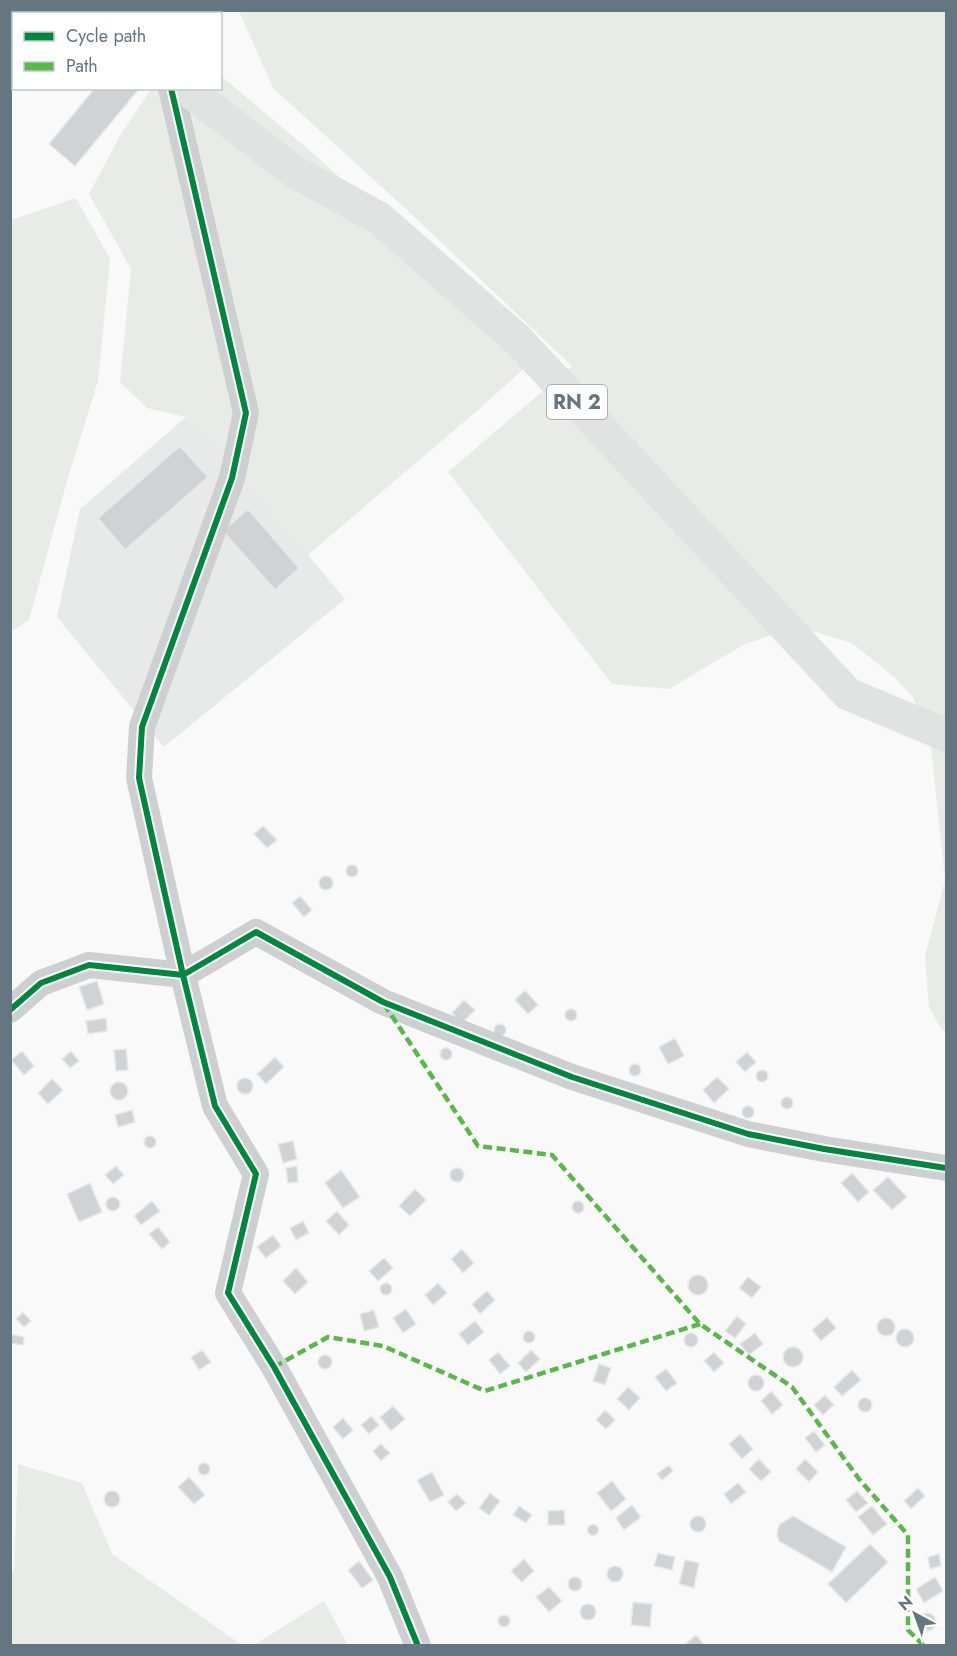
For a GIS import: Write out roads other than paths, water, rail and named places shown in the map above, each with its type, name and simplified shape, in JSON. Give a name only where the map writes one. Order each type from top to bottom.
[{"type":"main road","name":"RN 2","points":[[188,90],[295,172],[379,218],[517,339],[849,694],[946,735]]},
{"type":"street","points":[[171,90],[246,413],[232,478],[142,727],[139,778],[215,1106],[256,1174],[228,1293],[274,1367],[390,1576],[418,1646]]},
{"type":"street","points":[[10,1010],[41,983],[88,965],[183,975],[256,932],[383,1002],[572,1077],[748,1134],[824,1149],[946,1168]]}]
